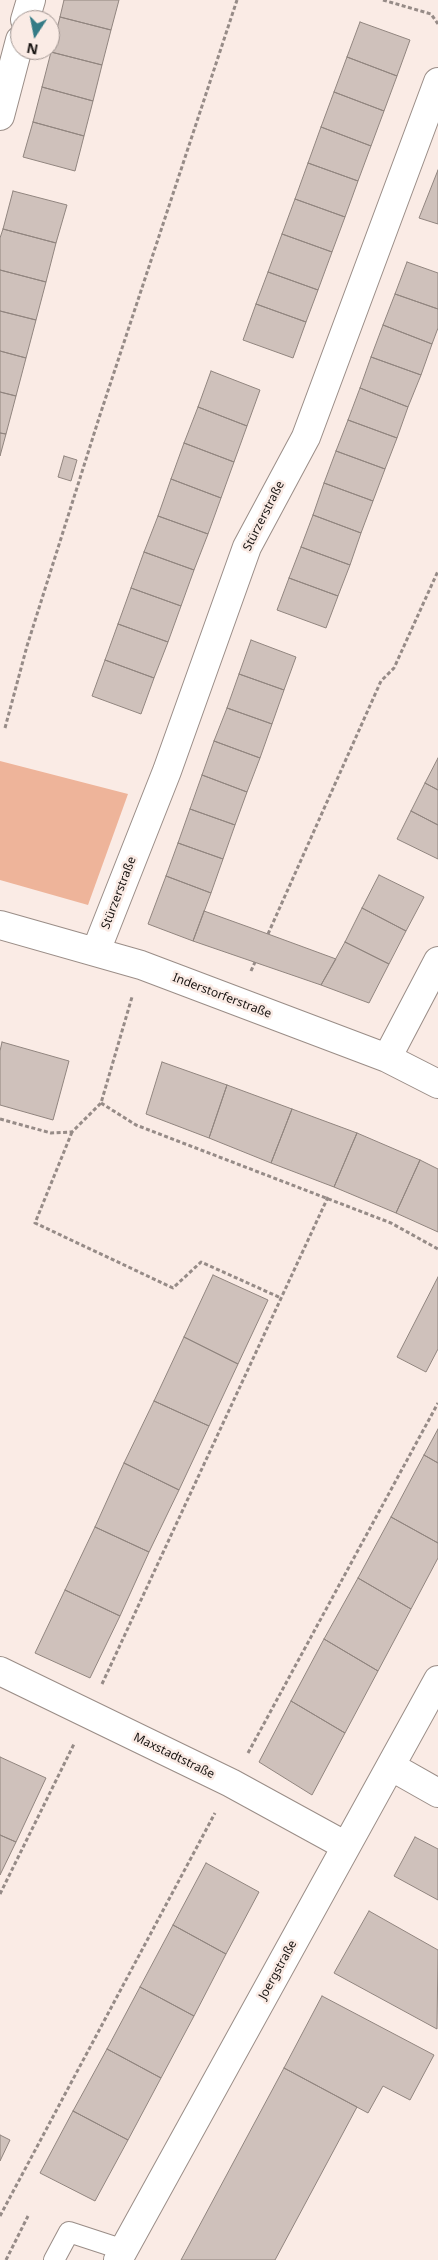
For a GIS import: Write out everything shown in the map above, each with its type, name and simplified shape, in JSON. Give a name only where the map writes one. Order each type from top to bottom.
[{"type":"street","points":[[0,116],[15,60]]},
{"type":"street","name":"Stürzerstraße","points":[[96,951],[167,771],[247,547],[306,437],[438,82]]},
{"type":"street","name":"Inderstorferstraße","points":[[0,924],[141,965],[386,1058],[438,1084]]},
{"type":"street","points":[[386,1058],[438,961]]},
{"type":"street","name":"Maxstadtstraße","points":[[0,1671],[231,1783],[346,1846]]},
{"type":"street","name":"Joergstraße","points":[[121,2255],[346,1846],[392,1767],[438,1680]]},
{"type":"street","points":[[392,1767],[438,1793]]},
{"type":"lane","points":[[54,2260],[69,2232],[121,2255]]},
{"type":"path","points":[[5,728],[26,646],[93,436],[237,0]]},
{"type":"path","points":[[383,0],[431,14],[438,24]]},
{"type":"path","points":[[268,934],[381,681],[394,668],[438,571]]},
{"type":"path","points":[[251,971],[254,962]]},
{"type":"path","points":[[141,965],[101,1103],[72,1132],[35,1223],[173,1288],[202,1262],[281,1298]]},
{"type":"path","points":[[101,1103],[136,1125],[328,1197],[391,1223],[438,1249]]},
{"type":"path","points":[[0,1119],[51,1132],[72,1132]]},
{"type":"path","points":[[0,1894],[88,1714],[328,1197]]},
{"type":"path","points":[[0,2216],[231,1783],[438,1403]]},
{"type":"path","points":[[6,2260],[28,2216]]},
{"type":"shaded area","points":[[0,761],[128,794],[88,905],[0,880]]},
{"type":"building","points":[[64,0],[119,0],[111,30],[60,17]]},
{"type":"building","points":[[60,17],[111,30],[102,65],[60,54]]},
{"type":"building","points":[[360,22],[410,40],[397,76],[347,57]]},
{"type":"building","points":[[60,54],[102,65],[93,101],[42,87],[49,60],[60,60]]},
{"type":"building","points":[[347,57],[397,76],[384,111],[334,92]]},
{"type":"building","points":[[42,87],[93,101],[84,136],[33,122]]},
{"type":"building","points":[[334,92],[384,111],[371,146],[321,127]]},
{"type":"building","points":[[33,122],[84,136],[75,171],[23,157]]},
{"type":"building","points":[[321,127],[371,146],[358,181],[308,163]]},
{"type":"building","points":[[308,163],[358,181],[345,217],[295,199]]},
{"type":"building","points":[[438,170],[438,224],[419,218]]},
{"type":"building","points":[[13,191],[67,205],[56,243],[3,229]]},
{"type":"building","points":[[295,199],[345,217],[332,252],[282,234]]},
{"type":"building","points":[[3,229],[56,243],[46,282],[0,270],[0,238]]},
{"type":"building","points":[[282,234],[332,252],[318,290],[268,272]]},
{"type":"building","points":[[407,262],[438,273],[438,309],[395,294]]},
{"type":"building","points":[[0,270],[46,282],[36,320],[0,311]]},
{"type":"building","points":[[268,272],[318,290],[306,322],[256,304]]},
{"type":"building","points":[[395,294],[438,309],[438,328],[432,344],[383,325]]},
{"type":"building","points":[[256,304],[306,322],[293,358],[243,340]]},
{"type":"building","points":[[0,311],[36,320],[26,358],[0,351]]},
{"type":"building","points":[[383,325],[432,344],[421,375],[371,357]]},
{"type":"building","points":[[0,351],[26,358],[16,396],[0,392]]},
{"type":"building","points":[[371,357],[421,375],[408,407],[360,388]]},
{"type":"building","points":[[211,371],[260,390],[247,426],[198,407]]},
{"type":"building","points":[[360,388],[408,407],[397,438],[348,420]]},
{"type":"building","points":[[0,392],[16,396],[6,434],[0,433]]},
{"type":"building","points":[[198,407],[247,426],[234,462],[184,443]]},
{"type":"building","points":[[348,420],[397,438],[385,469],[336,451]]},
{"type":"building","points":[[0,433],[6,434],[0,456]]},
{"type":"building","points":[[184,443],[234,462],[221,498],[171,479]]},
{"type":"building","points":[[336,451],[385,469],[373,501],[324,483]]},
{"type":"building","points":[[64,456],[77,460],[71,481],[58,477]]},
{"type":"building","points":[[171,479],[221,498],[208,534],[158,516]]},
{"type":"building","points":[[324,483],[373,501],[361,533],[313,515]]},
{"type":"building","points":[[313,515],[361,533],[350,565],[301,547]]},
{"type":"building","points":[[158,516],[208,534],[194,570],[144,552]]},
{"type":"building","points":[[301,547],[350,565],[338,596],[289,578]]},
{"type":"building","points":[[144,552],[194,570],[181,606],[131,588]]},
{"type":"building","points":[[289,578],[338,596],[326,628],[277,610]]},
{"type":"building","points":[[131,588],[181,606],[168,642],[118,624]]},
{"type":"building","points":[[118,624],[168,642],[154,678],[105,660]]},
{"type":"building","points":[[251,640],[296,657],[284,690],[239,674]]},
{"type":"building","points":[[105,660],[154,678],[141,714],[92,696]]},
{"type":"building","points":[[239,674],[284,690],[272,724],[227,708]]},
{"type":"building","points":[[227,708],[272,724],[260,758],[214,741]]},
{"type":"building","points":[[214,741],[260,758],[247,792],[202,775]]},
{"type":"building","points":[[438,758],[438,790],[425,783]]},
{"type":"building","points":[[202,775],[247,792],[235,825],[190,809]]},
{"type":"building","points":[[425,783],[438,790],[438,825],[411,811]]},
{"type":"building","points":[[190,809],[235,825],[223,859],[178,843]]},
{"type":"building","points":[[411,811],[438,825],[438,859],[397,839]]},
{"type":"building","points":[[178,843],[223,859],[211,893],[166,876]]},
{"type":"building","points":[[379,875],[424,897],[406,931],[362,908]]},
{"type":"building","points":[[166,876],[211,893],[193,941],[148,924]]},
{"type":"building","points":[[362,908],[406,931],[389,964],[345,942]]},
{"type":"building","points":[[204,911],[336,959],[321,985],[193,941]]},
{"type":"building","points":[[345,942],[389,964],[369,1003],[321,985]]},
{"type":"building","points":[[2,1042],[69,1061],[53,1120],[0,1105],[0,1051]]},
{"type":"building","points":[[162,1062],[227,1085],[209,1138],[146,1114]]},
{"type":"building","points":[[227,1085],[292,1109],[271,1163],[209,1138]]},
{"type":"building","points":[[292,1109],[357,1133],[334,1187],[271,1163]]},
{"type":"building","points":[[357,1133],[420,1160],[396,1213],[334,1187]]},
{"type":"building","points":[[420,1160],[438,1169],[438,1232],[396,1213]]},
{"type":"building","points":[[213,1275],[268,1300],[238,1364],[184,1337]]},
{"type":"building","points":[[438,1277],[438,1349],[426,1372],[397,1357]]},
{"type":"building","points":[[184,1337],[238,1364],[209,1426],[154,1401]]},
{"type":"building","points":[[154,1401],[209,1426],[179,1490],[124,1463]]},
{"type":"building","points":[[438,1429],[438,1463],[424,1455]]},
{"type":"building","points":[[424,1455],[438,1463],[438,1543],[391,1517]]},
{"type":"building","points":[[124,1463],[179,1490],[149,1552],[95,1527]]},
{"type":"building","points":[[391,1517],[438,1543],[438,1558],[411,1609],[358,1578]]},
{"type":"building","points":[[95,1527],[149,1552],[120,1616],[65,1590]]},
{"type":"building","points":[[358,1578],[411,1609],[378,1671],[324,1639]]},
{"type":"building","points":[[65,1590],[120,1616],[90,1678],[35,1653]]},
{"type":"building","points":[[324,1639],[378,1671],[345,1733],[291,1701]]},
{"type":"building","points":[[291,1701],[345,1733],[312,1795],[259,1762]]},
{"type":"building","points":[[0,1757],[46,1778],[16,1842],[0,1835]]},
{"type":"building","points":[[0,1835],[16,1842],[0,1875]]},
{"type":"building","points":[[415,1837],[438,1849],[438,1900],[394,1876]]},
{"type":"building","points":[[206,1863],[259,1892],[226,1954],[173,1925]]},
{"type":"building","points":[[369,1911],[438,1950],[437,2029],[334,1973]]},
{"type":"building","points":[[173,1925],[226,1954],[194,2016],[140,1987]]},
{"type":"building","points":[[140,1987],[194,2016],[161,2078],[107,2049]]},
{"type":"building","points":[[322,1996],[434,2055],[410,2100],[383,2086],[368,2113],[284,2068]]},
{"type":"building","points":[[107,2049],[161,2078],[128,2140],[73,2111]]},
{"type":"building","points":[[284,2068],[357,2107],[275,2260],[181,2260]]},
{"type":"building","points":[[73,2111],[128,2140],[95,2201],[40,2173]]},
{"type":"building","points":[[0,2135],[10,2140],[0,2161]]}]
